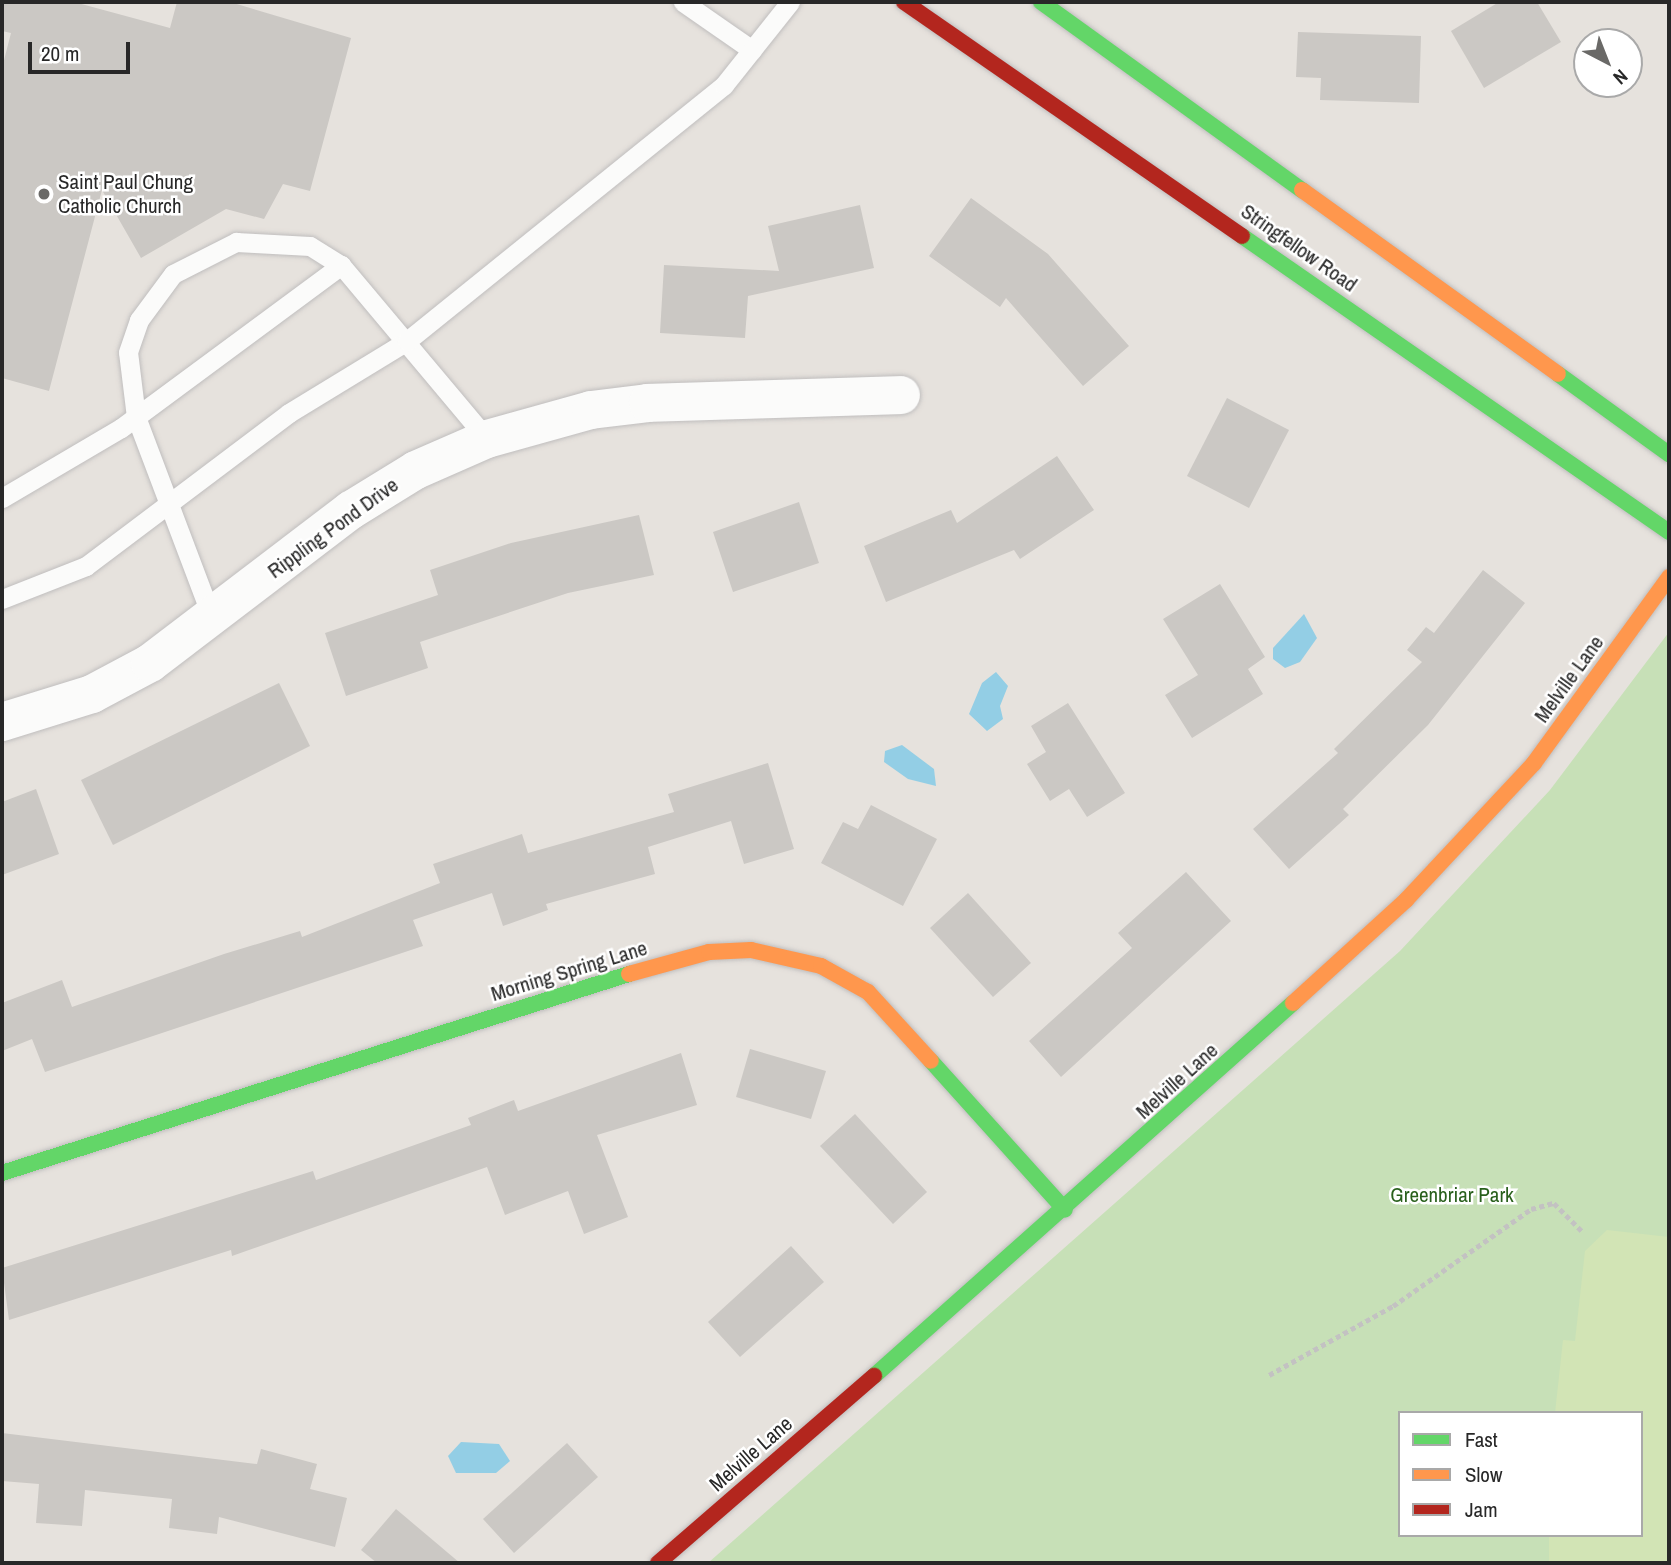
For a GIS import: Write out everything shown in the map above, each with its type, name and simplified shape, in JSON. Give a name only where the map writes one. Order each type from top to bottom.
[{"type":"street","name":"Stringfellow Road","points":[[904,2],[1669,532]]},
{"type":"street","points":[[1041,2],[1669,454]]},
{"type":"street","name":"Rippling Pond Drive","points":[[2,722],[92,694],[150,663],[351,510],[416,470],[487,439],[591,410],[648,403],[901,395]]},
{"type":"street","name":"Melville Lane","points":[[658,1563],[1065,1210],[1329,973],[1471,832],[1534,763],[1669,577]]},
{"type":"street","name":"Morning Spring Lane","points":[[2,1173],[647,968],[709,952],[751,950],[821,965],[869,992],[1065,1210]]},
{"type":"lane","points":[[683,2],[752,50]]},
{"type":"lane","points":[[2,599],[86,566],[166,508],[289,412],[407,341],[724,85],[790,2]]},
{"type":"lane","points":[[212,618],[166,508],[136,416],[128,352],[139,320],[173,274],[236,242],[310,246],[341,265],[487,439]]},
{"type":"lane","points":[[2,498],[136,416],[341,265]]},
{"type":"path","points":[[1269,1375],[1393,1306],[1531,1209],[1554,1202],[1583,1232]]},
{"type":"green space","name":"Greenbriar Park","points":[[1669,632],[1669,1563],[708,1563],[1400,951],[1550,790]]},
{"type":"green space","points":[[1607,1230],[1669,1237],[1669,1563],[1549,1563],[1549,1537],[1643,1537],[1643,1411],[1555,1411],[1563,1340],[1575,1341],[1585,1251]]},
{"type":"water","points":[[1304,614],[1317,638],[1300,662],[1285,668],[1273,659],[1273,648]]},
{"type":"water","points":[[996,672],[1008,686],[1000,706],[1003,719],[987,731],[969,714],[982,683]]},
{"type":"water","points":[[902,745],[934,769],[936,786],[908,779],[884,762],[885,751]]},
{"type":"water","points":[[461,1442],[499,1444],[510,1461],[496,1473],[456,1473],[448,1456]]},
{"type":"building","name":"Saint Paul Chung Catholic Church","points":[[2,2],[74,2],[170,28],[177,2],[230,2],[351,38],[310,191],[283,184],[264,219],[226,209],[141,258],[102,190],[49,391],[2,378],[2,68],[11,33],[2,31]]},
{"type":"building","points":[[1499,2],[1537,2],[1561,42],[1484,88],[1451,31]]},
{"type":"building","points":[[1298,32],[1421,36],[1419,103],[1320,100],[1321,78],[1296,77]]},
{"type":"building","points":[[971,198],[1048,254],[1129,346],[1083,386],[1006,298],[1000,307],[929,256]]},
{"type":"building","points":[[860,205],[874,268],[748,296],[745,338],[660,333],[664,265],[779,271],[768,226]]},
{"type":"building","points":[[1227,398],[1289,430],[1249,508],[1187,476]]},
{"type":"building","points":[[1057,456],[1094,510],[1020,559],[1014,550],[886,602],[864,546],[951,510],[957,523]]},
{"type":"building","points":[[799,502],[819,563],[733,592],[713,532]]},
{"type":"building","points":[[639,515],[654,575],[568,593],[420,642],[428,668],[346,696],[325,633],[438,595],[430,570],[511,543]]},
{"type":"building","points":[[1483,570],[1525,603],[1428,725],[1343,809],[1349,815],[1289,869],[1253,829],[1338,753],[1334,749],[1422,662],[1407,650],[1426,627],[1434,633]]},
{"type":"building","points":[[1220,584],[1265,657],[1248,669],[1263,694],[1192,738],[1165,695],[1198,675],[1163,619]]},
{"type":"building","points":[[279,683],[310,746],[113,845],[81,780]]},
{"type":"building","points":[[1068,703],[1125,793],[1087,817],[1069,789],[1050,801],[1027,764],[1046,752],[1031,726]]},
{"type":"building","points":[[768,763],[794,849],[744,864],[731,821],[648,847],[655,874],[546,904],[548,910],[503,926],[492,893],[413,920],[423,946],[45,1072],[32,1039],[2,1051],[2,1003],[62,980],[72,1007],[224,954],[300,931],[302,937],[440,883],[433,864],[522,834],[528,853],[674,812],[668,794]]},
{"type":"building","points":[[36,789],[59,854],[2,875],[2,802]]},
{"type":"building","points":[[871,805],[937,839],[903,906],[821,863],[843,822],[858,829]]},
{"type":"building","points":[[1186,872],[1231,921],[1061,1077],[1029,1041],[1132,948],[1118,933]]},
{"type":"building","points":[[968,893],[1031,963],[993,997],[930,928]]},
{"type":"building","points":[[750,1049],[826,1071],[811,1119],[736,1097]]},
{"type":"building","points":[[681,1053],[697,1105],[597,1135],[628,1217],[584,1234],[568,1191],[505,1215],[487,1167],[232,1256],[231,1250],[9,1320],[2,1268],[313,1171],[316,1180],[471,1125],[468,1118],[514,1100],[518,1111]]},
{"type":"building","points":[[855,1114],[927,1192],[893,1224],[820,1146]]},
{"type":"building","points":[[791,1246],[824,1282],[740,1357],[708,1322]]},
{"type":"building","points":[[2,1433],[257,1464],[261,1449],[317,1464],[310,1489],[347,1498],[335,1547],[219,1517],[217,1534],[169,1528],[172,1499],[85,1490],[82,1526],[36,1523],[39,1484],[2,1481]]},
{"type":"building","points":[[567,1443],[598,1477],[514,1553],[483,1519]]},
{"type":"building","points":[[396,1509],[460,1563],[377,1563],[361,1550]]},
{"type":"traffic: fast","points":[[1041,2],[1302,190]]},
{"type":"traffic: fast","points":[[1242,236],[1669,532]]},
{"type":"traffic: fast","points":[[1558,374],[1669,454]]},
{"type":"traffic: fast","points":[[2,1173],[629,974]]},
{"type":"traffic: fast","points":[[874,1376],[1293,1003]]},
{"type":"traffic: fast","points":[[931,1061],[1065,1210]]},
{"type":"traffic: slow","points":[[1302,190],[1558,374]]},
{"type":"traffic: slow","points":[[1293,1003],[1406,900],[1534,763],[1669,577]]},
{"type":"traffic: slow","points":[[629,974],[709,952],[751,950],[821,966],[868,992],[931,1061]]},
{"type":"traffic: jam","points":[[904,2],[1242,236]]},
{"type":"traffic: jam","points":[[658,1563],[874,1376]]},
{"type":"place","name":"Saint Paul Chung Catholic Church","points":[[44,194]]}]
